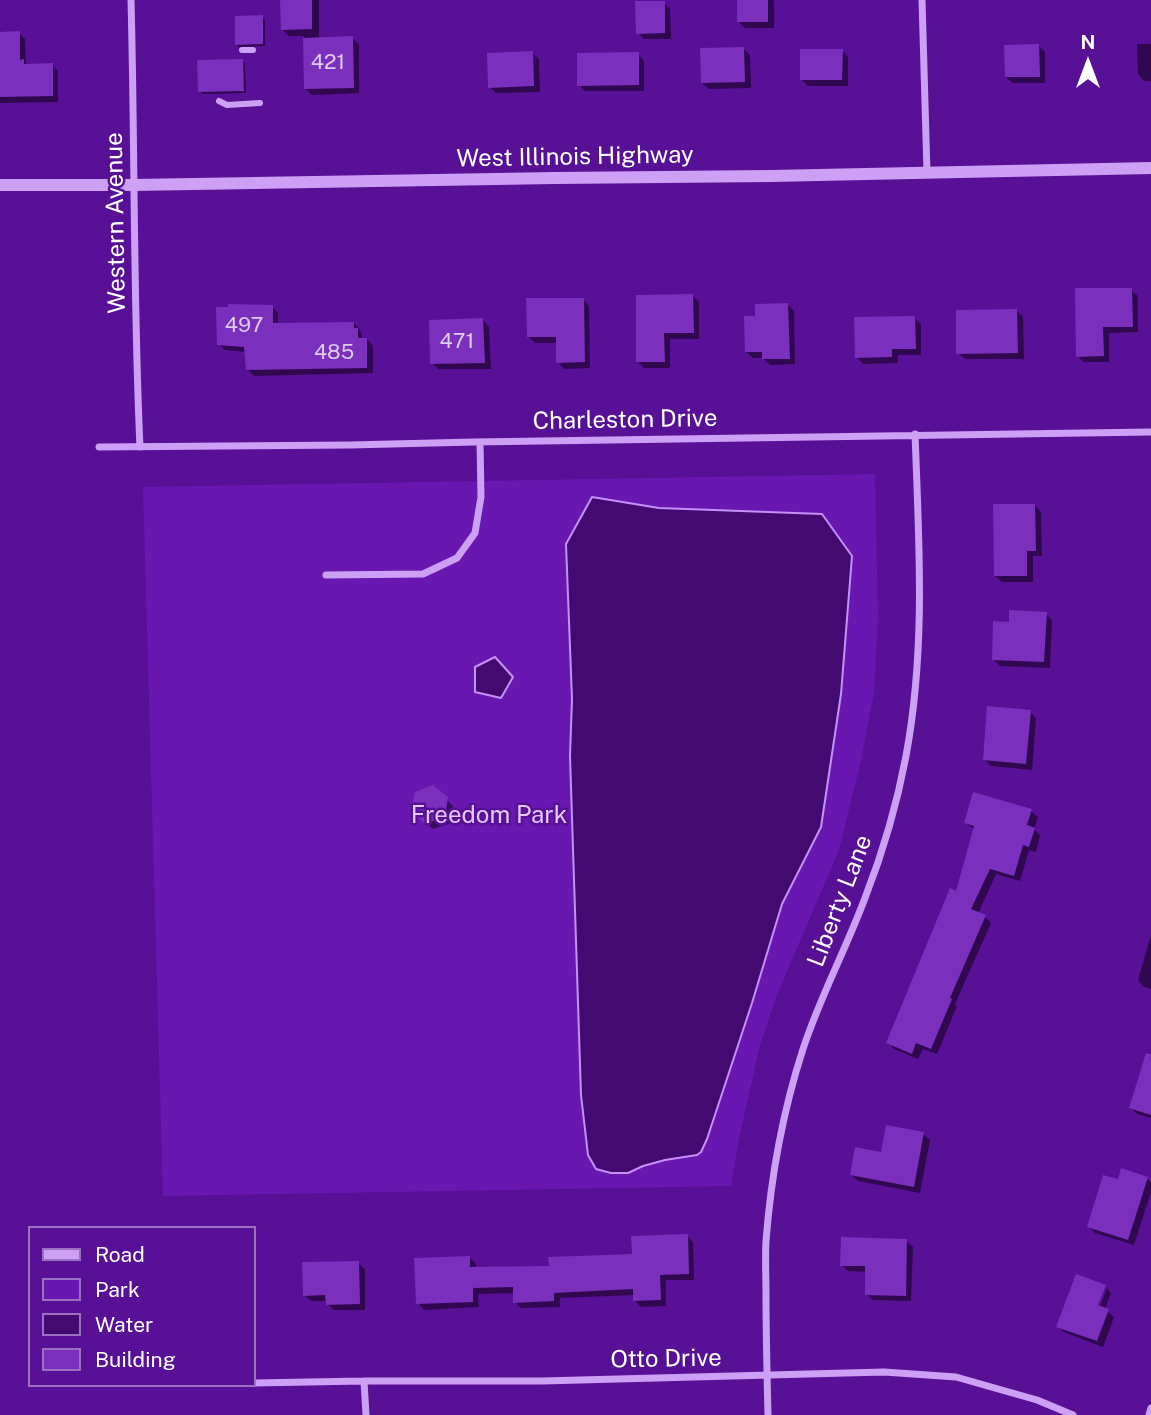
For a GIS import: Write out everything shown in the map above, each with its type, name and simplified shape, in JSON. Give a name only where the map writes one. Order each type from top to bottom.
[{"type":"street","name":"Western Avenue","points":[[131,0],[140,446]]},
{"type":"street","points":[[922,0],[927,172]]},
{"type":"street","points":[[242,50],[253,50]]},
{"type":"street","points":[[219,101],[227,105],[260,103]]},
{"type":"street","name":"West Illinois Highway","points":[[0,185],[771,176],[1151,168]]},
{"type":"street","name":"Charleston Drive","points":[[99,447],[1151,432]]},
{"type":"street","name":"Liberty Lane","points":[[768,1415],[766,1243],[773,1178],[784,1118],[803,1049],[821,1000],[883,849],[906,756],[911,724],[920,635],[915,434]]},
{"type":"street","points":[[326,575],[423,574],[457,558],[475,533],[481,498],[480,442]]},
{"type":"street","name":"Otto Drive","points":[[256,1383],[529,1381],[884,1372],[956,1377],[1037,1400],[1073,1415]]},
{"type":"street","points":[[365,1381],[366,1415]]},
{"type":"street","points":[[1149,1415],[1151,1408]]},
{"type":"green space","name":"Freedom Park","points":[[875,474],[878,616],[874,693],[860,765],[839,850],[776,997],[760,1045],[731,1186],[163,1196],[143,487]]},
{"type":"water","points":[[592,497],[659,508],[822,514],[852,556],[841,694],[821,827],[782,904],[752,1003],[701,1152],[643,1166],[628,1173],[611,1173],[596,1169],[588,1155],[581,1095],[566,544]]},
{"type":"water","points":[[495,657],[513,677],[501,698],[475,692],[475,667]]},
{"type":"building","points":[[280,0],[312,0],[312,29],[281,30]]},
{"type":"building","points":[[737,0],[768,0],[768,22],[737,22]]},
{"type":"building","points":[[635,1],[665,1],[665,33],[636,34]]},
{"type":"building","points":[[263,15],[263,44],[235,45],[235,16]]},
{"type":"building","points":[[20,31],[20,60],[24,59],[24,64],[53,63],[53,96],[0,97],[0,32]]},
{"type":"building","points":[[353,36],[354,88],[304,89],[303,38]]},
{"type":"building","points":[[1039,44],[1040,77],[1005,77],[1004,45]]},
{"type":"building","points":[[744,47],[745,82],[701,83],[700,48]]},
{"type":"building","points":[[800,49],[843,49],[842,80],[800,80]]},
{"type":"building","points":[[533,51],[534,86],[488,88],[487,53]]},
{"type":"building","points":[[639,52],[639,85],[577,86],[577,53]]},
{"type":"building","points":[[243,59],[244,91],[198,92],[197,60]]},
{"type":"building","points":[[1075,288],[1132,288],[1133,327],[1103,327],[1104,356],[1076,357]]},
{"type":"building","points":[[693,294],[694,333],[664,333],[665,362],[636,362],[636,295]]},
{"type":"building","points":[[526,298],[584,298],[585,362],[556,363],[556,337],[527,337]]},
{"type":"building","points":[[788,303],[790,359],[762,359],[762,352],[745,352],[744,316],[755,316],[755,304]]},
{"type":"building","points":[[228,304],[273,305],[273,323],[354,322],[354,328],[358,328],[358,338],[367,338],[367,368],[246,370],[244,347],[217,345],[216,307],[228,307]]},
{"type":"building","points":[[1017,309],[1018,353],[956,354],[956,310]]},
{"type":"building","points":[[915,316],[916,349],[892,349],[892,357],[855,358],[854,317]]},
{"type":"building","points":[[483,318],[485,363],[430,364],[429,320]]},
{"type":"building","points":[[993,504],[1035,504],[1036,551],[1027,551],[1027,576],[994,576]]},
{"type":"building","points":[[1009,610],[1047,612],[1044,662],[992,660],[993,621],[1009,622]]},
{"type":"building","points":[[987,706],[1031,710],[1026,764],[983,760]]},
{"type":"building","points":[[433,785],[448,797],[445,817],[425,824],[411,811],[415,792]]},
{"type":"building","points":[[973,792],[1032,809],[1027,825],[1035,828],[1029,847],[1023,845],[1014,876],[990,869],[971,909],[986,915],[931,1049],[916,1043],[912,1054],[886,1043],[950,888],[956,891],[974,826],[964,823]]},
{"type":"building","points":[[1146,1053],[1151,1054],[1151,1115],[1129,1108]]},
{"type":"building","points":[[886,1125],[924,1132],[914,1187],[850,1175],[855,1147],[881,1152]]},
{"type":"building","points":[[1121,1168],[1148,1177],[1128,1240],[1087,1227],[1103,1175],[1118,1179]]},
{"type":"building","points":[[688,1234],[689,1274],[660,1275],[661,1300],[633,1301],[633,1289],[554,1293],[554,1301],[513,1303],[513,1287],[473,1288],[473,1302],[416,1304],[414,1258],[470,1256],[470,1267],[549,1266],[548,1257],[632,1254],[631,1236]]},
{"type":"building","points":[[841,1237],[907,1239],[906,1296],[865,1295],[865,1266],[840,1266]]},
{"type":"building","points":[[359,1261],[360,1304],[326,1305],[325,1295],[303,1296],[302,1262]]},
{"type":"building","points":[[1076,1274],[1106,1285],[1098,1305],[1109,1309],[1097,1341],[1056,1327]]}]
